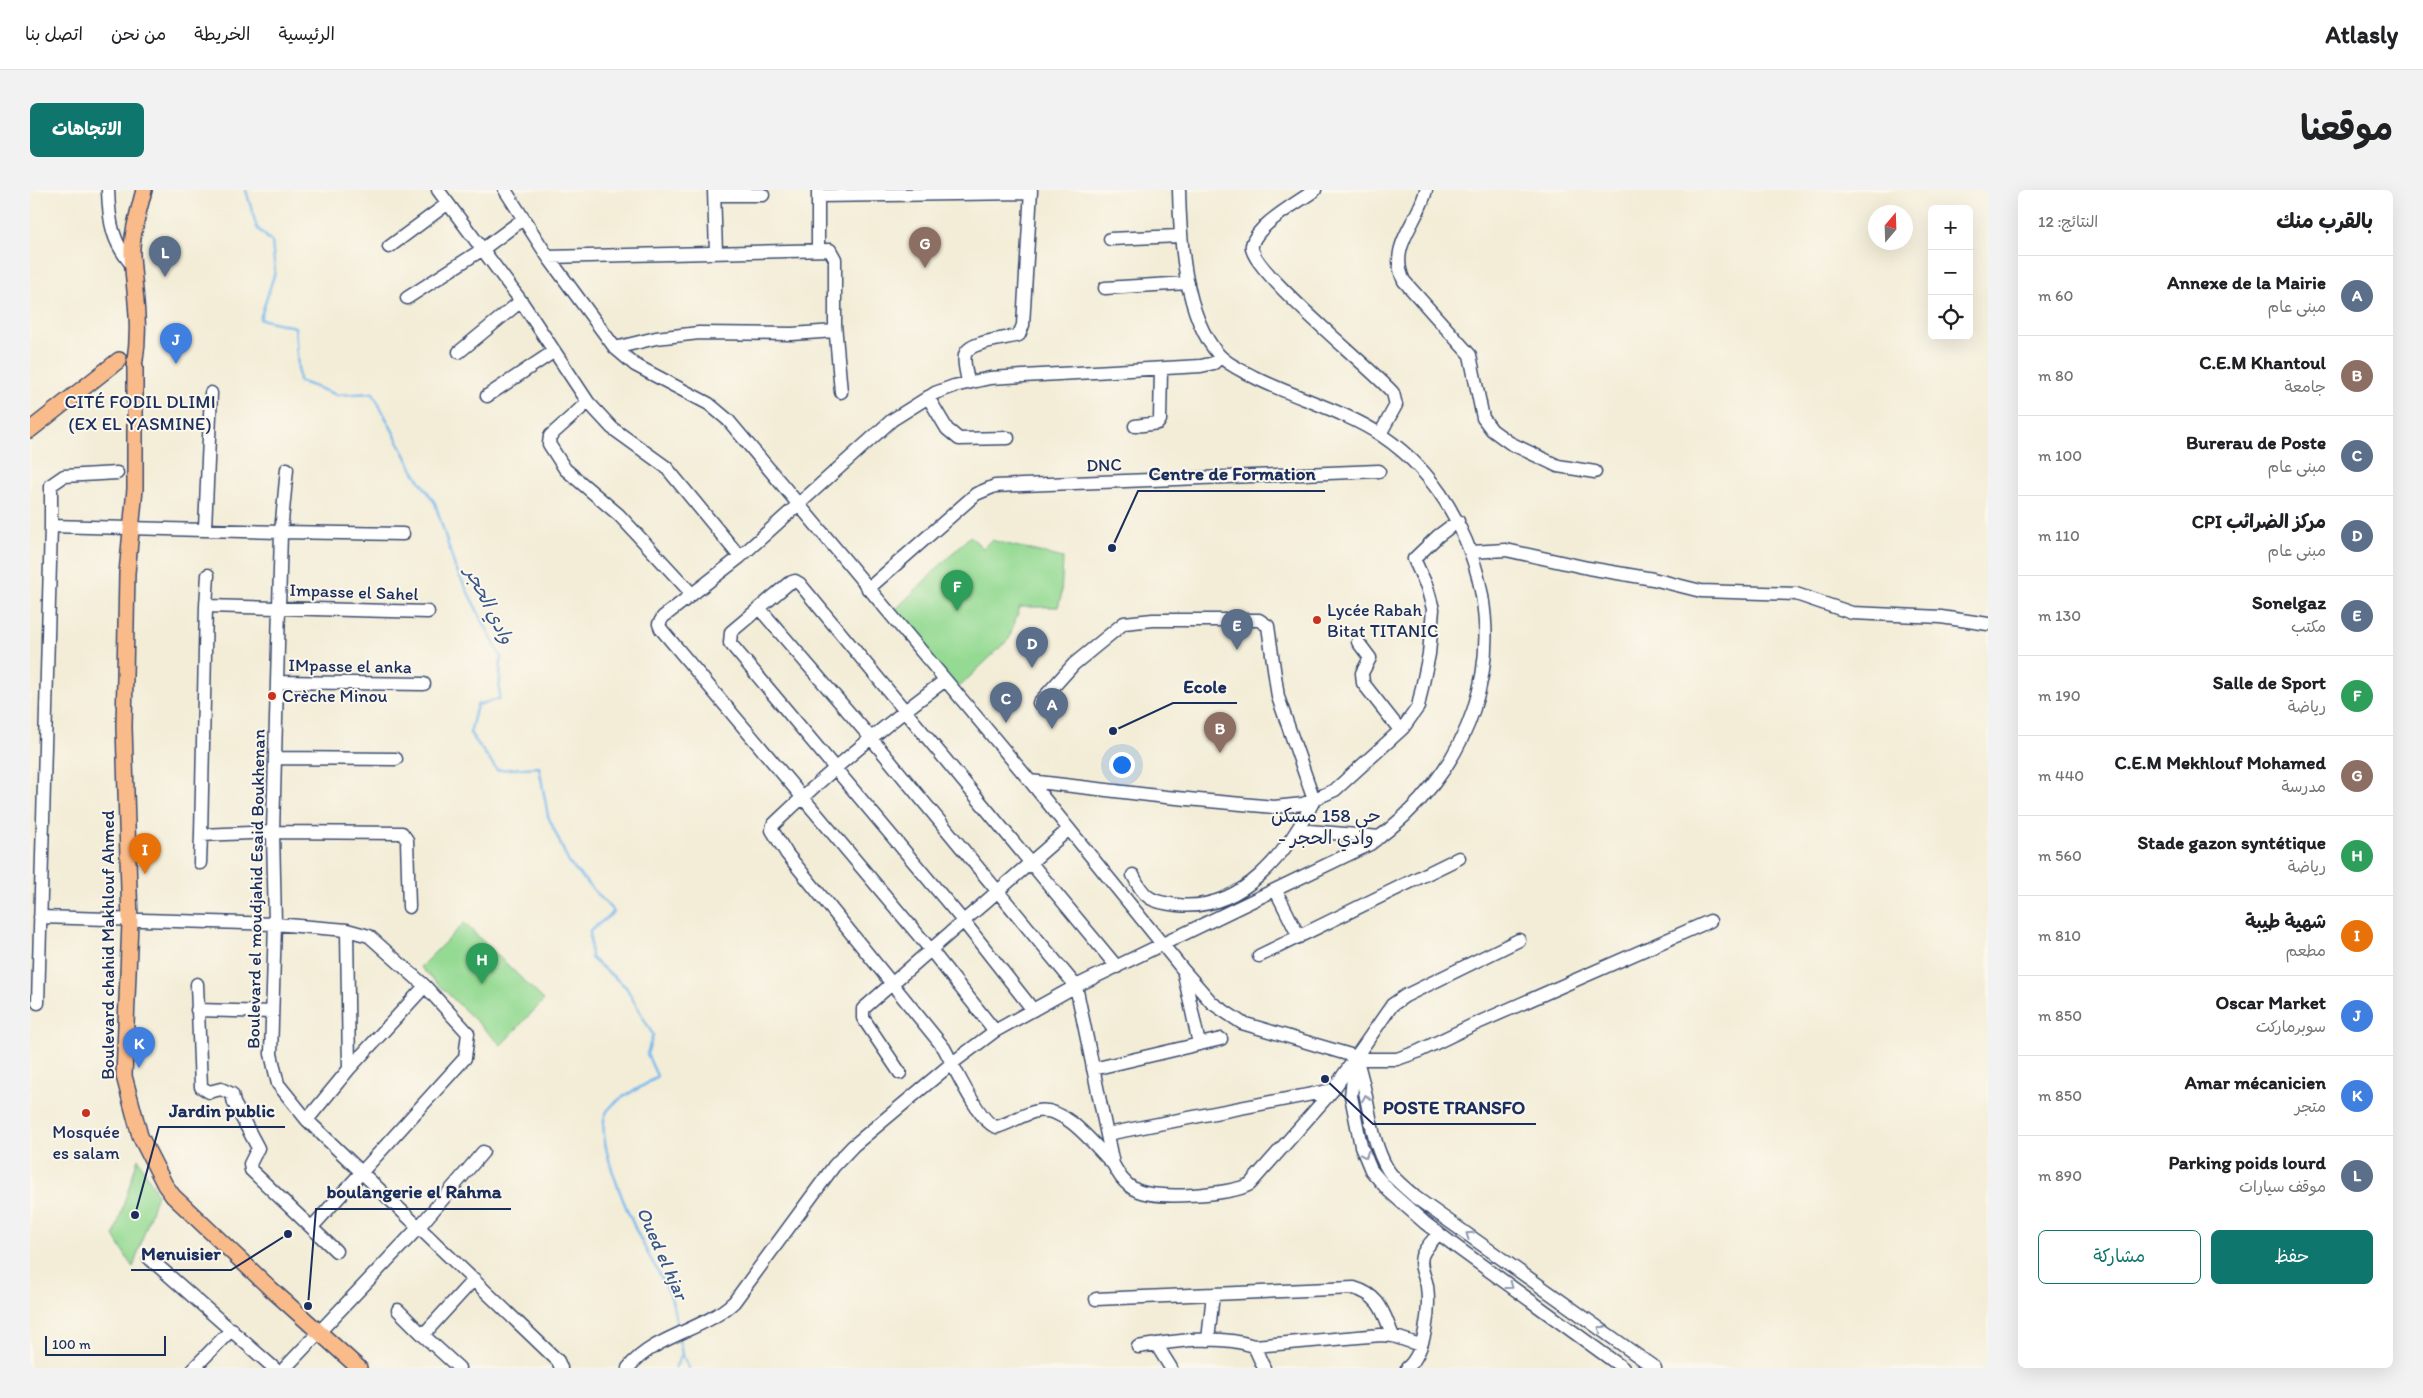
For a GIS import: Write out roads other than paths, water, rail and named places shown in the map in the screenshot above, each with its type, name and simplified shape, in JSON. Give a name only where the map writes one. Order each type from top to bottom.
[{"type":"main road","points":[[30,430],[88,386],[126,365],[138,317],[133,244],[144,190]]},
{"type":"main road","name":"Boulevard chahid Makhlouf Ahmed","points":[[126,365],[135,400],[135,489],[127,573],[124,727],[130,922],[124,1076],[140,1136],[165,1185],[174,1196],[320,1334],[359,1368]]},
{"type":"street","points":[[108,190],[109,214],[119,251],[134,267]]},
{"type":"street","points":[[438,190],[521,301],[553,352],[588,402],[612,428],[666,467],[740,557]]},
{"type":"street","points":[[504,190],[522,220],[615,348],[635,365],[699,398],[719,411],[1030,781],[1184,972],[1212,1003],[1242,1022],[1355,1056],[1371,1060],[1386,1060],[1417,1052],[1473,1025],[1710,922]]},
{"type":"street","points":[[628,1368],[642,1353],[704,1323],[722,1313],[734,1302],[842,1156],[951,1064],[995,1031],[1076,986],[1276,891],[1380,837],[1416,806],[1435,784],[1462,739],[1479,694],[1487,636],[1480,582],[1458,521],[1424,471],[1380,434],[1269,384],[1220,356],[1208,339],[1188,283],[1180,236],[1179,190]]},
{"type":"street","points":[[1315,190],[1280,215],[1258,234],[1252,245],[1252,252],[1270,277],[1393,393],[1396,405],[1380,434]]},
{"type":"street","points":[[1426,190],[1401,247],[1398,264],[1404,281],[1470,355],[1481,410],[1486,423],[1510,443],[1548,461],[1566,468],[1595,472]]},
{"type":"street","points":[[818,249],[818,193],[1032,191],[1023,326],[1018,334],[979,344],[968,350],[965,355],[968,382]]},
{"type":"street","points":[[716,253],[715,192],[763,195]]},
{"type":"street","points":[[389,247],[447,204]]},
{"type":"street","points":[[407,298],[483,249],[522,220]]},
{"type":"street","points":[[1110,238],[1180,236]]},
{"type":"street","points":[[548,257],[830,250],[834,255],[835,331],[842,392]]},
{"type":"street","points":[[1106,288],[1188,283]]},
{"type":"street","points":[[459,352],[521,301]]},
{"type":"street","points":[[615,348],[656,338],[699,333],[792,334],[835,331]]},
{"type":"street","points":[[487,396],[553,352]]},
{"type":"street","points":[[995,1031],[930,949],[801,798],[660,628],[663,617],[740,557],[892,420],[928,397],[968,382],[990,378],[1161,370],[1207,365],[1220,356]]},
{"type":"street","points":[[1135,426],[1157,423],[1160,420],[1161,370]]},
{"type":"street","points":[[205,528],[211,393]]},
{"type":"street","points":[[928,397],[946,429],[959,439],[1008,438]]},
{"type":"street","points":[[588,402],[550,436],[549,444],[553,452],[565,469],[619,515],[692,594]]},
{"type":"street","name":"Boulevard el moudjahid Esaid Boukhenan","points":[[287,469],[278,607],[275,758],[275,924],[271,1054],[278,1084],[307,1120],[558,1361],[561,1368]]},
{"type":"street","name":"DNC","points":[[868,589],[976,494],[995,486],[1379,471]]},
{"type":"street","points":[[38,1003],[51,484],[64,476],[117,473]]},
{"type":"street","points":[[1030,781],[1264,807],[1286,807],[1314,800],[1335,790],[1348,780],[1413,717],[1421,699],[1432,627],[1432,603],[1414,559],[1438,536],[1458,521]]},
{"type":"street","points":[[51,526],[132,529],[205,528],[282,532],[402,534]]},
{"type":"street","points":[[1470,552],[1506,550],[1588,568],[1653,578],[1701,591],[1796,594],[1852,613],[1941,617],[1988,624]]},
{"type":"street","points":[[200,863],[208,574]]},
{"type":"street","points":[[1033,1010],[964,922],[730,643],[731,632],[790,583],[798,582],[906,709],[1030,864],[1117,967]]},
{"type":"street","name":"Impasse el Sahel","points":[[206,606],[428,612]]},
{"type":"street","points":[[759,608],[870,737],[1076,986],[1113,1164]]},
{"type":"street","points":[[1040,703],[1074,664],[1124,623],[1153,620],[1263,621],[1270,632],[1274,678],[1278,697],[1314,800],[1297,830],[1269,867],[1254,881],[1213,903],[1190,906],[1156,902],[1145,896],[1134,875]]},
{"type":"street","points":[[1358,642],[1370,658],[1362,673],[1363,683],[1400,730]]},
{"type":"street","points":[[944,681],[870,737],[835,767],[773,825],[773,833],[787,854],[944,1048],[956,1075],[991,1125],[1001,1126],[1040,1110],[1055,1112],[1073,1124],[1113,1164],[1125,1183],[1146,1194],[1158,1196],[1242,1189],[1260,1176],[1333,1090],[1388,1010],[1398,1000],[1519,940]]},
{"type":"street","name":"IMpasse el anka","points":[[277,682],[424,684]]},
{"type":"street","points":[[275,758],[396,759]]},
{"type":"street","points":[[900,1073],[862,1013],[865,1007],[1069,829]]},
{"type":"street","points":[[1297,830],[1380,837]]},
{"type":"street","points":[[201,835],[274,832],[402,833],[407,840],[408,906]]},
{"type":"street","points":[[1259,956],[1459,858]]},
{"type":"street","points":[[1276,891],[1299,937]]},
{"type":"street","points":[[40,917],[130,922],[275,924],[347,930],[370,936],[425,986],[468,1033],[465,1058],[312,1227]]},
{"type":"street","points":[[347,930],[349,1068]]},
{"type":"street","points":[[1184,972],[1199,1044]]},
{"type":"street","points":[[197,984],[201,1087],[209,1092],[221,1089],[232,1094],[234,1103],[258,1148],[250,1164],[251,1170],[336,1251]]},
{"type":"street","points":[[307,1120],[349,1068],[425,986]]},
{"type":"street","points":[[197,1010],[272,1012]]},
{"type":"street","points":[[1093,1069],[1221,1039]]},
{"type":"street","points":[[1355,1056],[1351,1096],[1361,1146],[1371,1170],[1388,1191],[1438,1234],[1619,1365],[1627,1348]]},
{"type":"street","points":[[1355,1056],[1361,1071],[1374,1139],[1389,1171],[1415,1197],[1655,1368]]},
{"type":"street","points":[[1107,1134],[1333,1090]]},
{"type":"street","points":[[286,1368],[320,1334],[419,1226],[483,1152]]},
{"type":"street","points":[[1407,1368],[1412,1364],[1425,1332],[1427,1285],[1420,1268],[1426,1250],[1438,1234]]},
{"type":"street","points":[[149,1258],[274,1368]]},
{"type":"street","points":[[423,1335],[474,1279]]},
{"type":"street","points":[[1096,1299],[1354,1288],[1366,1292],[1375,1298],[1393,1336]]},
{"type":"street","points":[[1208,1340],[1213,1294]]},
{"type":"street","points":[[398,1310],[459,1368]]},
{"type":"street","points":[[194,1368],[232,1330]]},
{"type":"street","points":[[1138,1347],[1208,1340],[1237,1341],[1254,1346],[1326,1338],[1393,1336],[1420,1345]]},
{"type":"street","points":[[1156,1344],[1171,1368]]},
{"type":"street","points":[[1254,1346],[1264,1368]]},
{"type":"waterway","name":"وادي الحجر","points":[[246,190],[257,228],[272,242],[275,272],[260,319],[295,327],[299,381],[337,395],[373,393],[414,472],[435,503],[455,567],[501,657],[499,699],[477,705],[470,733],[497,770],[539,767],[548,816],[569,863],[614,912],[590,931],[591,958],[626,987],[653,1035],[647,1054],[657,1076],[613,1104],[608,1110],[604,1122],[605,1138],[615,1180],[640,1238],[670,1295],[678,1331]]},
{"type":"waterway","name":"Oued el hjar","points":[[679,1339],[682,1354],[689,1368]]},
{"type":"waterway","points":[[675,1368],[682,1354]]},
{"type":"place","name":"C.E.M Mekhlouf Mohamed","points":[[925,268]]},
{"type":"place","name":"Parking poids lourd","points":[[165,277]]},
{"type":"place","name":"Oscar Market","points":[[176,364]]},
{"type":"place","name":"Centre de Formation","points":[[1112,548]]},
{"type":"place","name":"Salle de Sport","points":[[957,611]]},
{"type":"place","name":"Lycée Rabah Bitat TITANIC","points":[[1317,620]]},
{"type":"place","name":"Sonelgaz","points":[[1237,650]]},
{"type":"place","name":"مركز الضرائب CPI","points":[[1032,668]]},
{"type":"place","name":"Crèche Minou","points":[[272,696]]},
{"type":"place","name":"Burerau de Poste","points":[[1006,723]]},
{"type":"place","name":"Annexe de la Mairie","points":[[1052,729]]},
{"type":"place","name":"Ecole","points":[[1113,731]]},
{"type":"place","name":"C.E.M Khantoul","points":[[1220,753]]},
{"type":"place","name":"شهية طيبة","points":[[145,874]]},
{"type":"place","name":"Stade gazon syntétique","points":[[482,984]]},
{"type":"place","name":"Amar mécanicien","points":[[139,1068]]},
{"type":"place","name":"POSTE TRANSFO","points":[[1325,1079]]},
{"type":"place","name":"Mosquée es salam","points":[[86,1113]]},
{"type":"place","name":"Jardin public","points":[[135,1215]]},
{"type":"place","name":"Menuisier","points":[[288,1234]]},
{"type":"place","name":"boulangerie el Rahma","points":[[308,1306]]},
{"type":"district","name":"CITÉ FODIL DLIMI (EX EL YASMINE)","points":[[140,412]]},
{"type":"district","name":"حي 158 مسكن - وادي الحجر","points":[[1326,826]]}]
